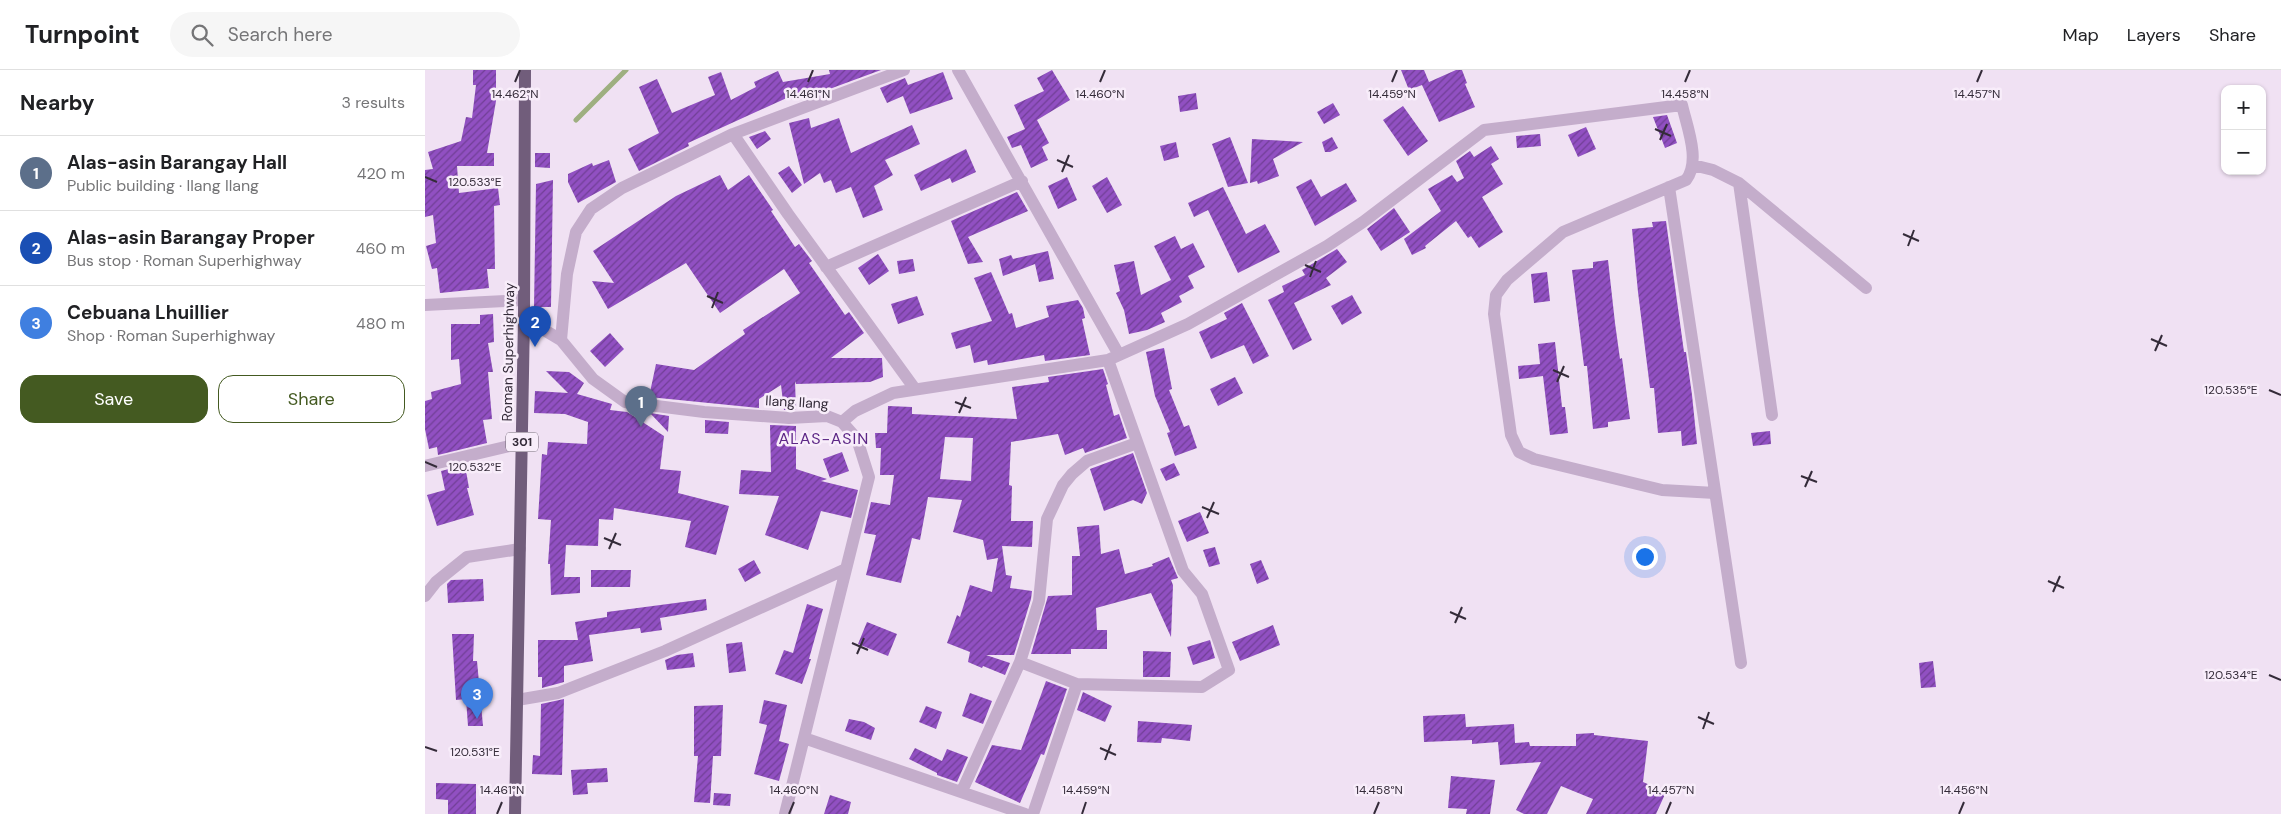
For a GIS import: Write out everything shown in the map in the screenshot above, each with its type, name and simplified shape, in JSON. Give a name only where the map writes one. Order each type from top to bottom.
[{"type":"main road","name":"Roman Superhighway","points":[[515,814],[524,318],[525,70]]},
{"type":"street","points":[[561,340],[567,274],[576,232],[591,209],[623,188],[733,134],[904,70]]},
{"type":"street","points":[[958,70],[1022,182],[1113,357],[1137,442],[1183,571],[1202,594],[1229,670],[1202,687],[1077,684],[1020,662]]},
{"type":"street","points":[[842,422],[855,411],[893,393],[1113,357],[1188,324],[1327,246],[1363,222],[1484,130],[1682,105],[1693,165],[1691,174],[1686,180],[1563,232],[1507,280],[1496,295],[1495,314],[1511,435],[1519,452],[1535,459],[1662,490],[1715,493]]},
{"type":"street","points":[[733,134],[826,267],[915,389]]},
{"type":"street","points":[[1693,165],[1713,170],[1739,183],[1867,288]]},
{"type":"street","points":[[826,267],[1022,182]]},
{"type":"street","points":[[1739,183],[1772,415]]},
{"type":"street","points":[[1669,187],[1741,663]]},
{"type":"street","points":[[425,306],[524,300]]},
{"type":"street","name":"Ilang Ilang","points":[[524,318],[561,340],[593,379],[625,402],[704,412],[789,418],[827,416],[842,422],[857,439],[869,477],[785,814]]},
{"type":"street","points":[[962,791],[1020,662],[1039,601],[1047,519],[1063,486],[1072,474],[1087,461],[1137,442]]},
{"type":"street","points":[[425,466],[522,443]]},
{"type":"street","points":[[425,596],[436,582],[467,557],[520,549]]},
{"type":"street","points":[[517,700],[558,693],[665,651],[846,569]]},
{"type":"street","points":[[1033,814],[1077,684]]},
{"type":"street","points":[[804,738],[1025,814]]},
{"type":"building","points":[[473,70],[496,70],[496,101],[487,153],[494,153],[494,166],[457,166],[459,193],[498,188],[500,205],[494,206],[495,269],[487,269],[489,288],[440,293],[437,268],[432,269],[426,246],[436,243],[433,215],[425,217],[425,170],[433,169],[428,152],[461,141],[466,117],[472,118],[476,85],[473,85]]},
{"type":"building","points":[[829,70],[881,70],[816,94],[802,96],[802,91],[688,143],[689,146],[639,171],[628,149],[659,133],[639,87],[657,79],[672,113],[715,95],[708,77],[721,72],[731,100],[756,87],[754,82],[778,71],[783,82],[830,74]]},
{"type":"building","points":[[1052,70],[1070,100],[1037,120],[1049,143],[1042,147],[1048,160],[1031,168],[1021,145],[1012,148],[1007,137],[1025,129],[1014,105],[1044,91],[1037,78]]},
{"type":"building","points":[[1401,70],[1424,70],[1429,82],[1456,70],[1462,70],[1467,83],[1465,84],[1475,107],[1439,122],[1422,85],[1409,90]]},
{"type":"building","points":[[943,72],[953,99],[910,114],[903,96],[887,103],[880,88],[905,78],[908,85]]},
{"type":"building","points":[[1196,93],[1198,109],[1180,112],[1178,96]]},
{"type":"building","points":[[1333,103],[1340,115],[1324,124],[1317,112]]},
{"type":"building","points":[[1403,106],[1428,141],[1408,156],[1383,120]]},
{"type":"building","points":[[1667,115],[1677,143],[1665,148],[1653,117]]},
{"type":"building","points":[[809,118],[811,128],[839,118],[851,153],[912,125],[920,144],[885,160],[893,175],[874,186],[883,210],[863,218],[851,187],[836,193],[831,180],[824,183],[820,173],[804,184],[789,123]]},
{"type":"building","points":[[1586,127],[1596,149],[1578,157],[1568,135]]},
{"type":"building","points":[[765,131],[771,139],[757,149],[749,137]]},
{"type":"building","points":[[1540,134],[1541,146],[1517,148],[1516,136]]},
{"type":"building","points":[[1230,137],[1248,183],[1228,187],[1212,144]]},
{"type":"building","points":[[1332,137],[1338,148],[1325,152],[1322,142]]},
{"type":"building","points":[[1252,139],[1303,142],[1273,159],[1279,176],[1258,184],[1257,181],[1250,183]]},
{"type":"building","points":[[1176,142],[1179,157],[1164,161],[1160,146]]},
{"type":"building","points":[[1491,146],[1499,159],[1491,164],[1503,184],[1482,197],[1503,232],[1479,248],[1471,236],[1468,238],[1456,221],[1425,246],[1426,248],[1412,255],[1404,239],[1441,211],[1428,189],[1452,175],[1457,182],[1464,178],[1456,161],[1470,151],[1474,157]]},
{"type":"building","points":[[966,149],[976,172],[952,183],[950,178],[921,191],[914,175]]},
{"type":"building","points":[[535,153],[550,153],[550,168],[535,167]]},
{"type":"building","points":[[609,160],[616,182],[578,203],[568,182],[568,174],[592,163],[593,166]]},
{"type":"building","points":[[789,166],[802,185],[792,193],[778,173]]},
{"type":"building","points":[[720,175],[728,190],[749,175],[795,247],[799,244],[812,261],[809,263],[845,315],[849,312],[864,333],[831,358],[882,358],[883,377],[870,382],[796,384],[795,381],[796,410],[784,410],[781,385],[759,399],[759,408],[649,397],[656,364],[694,370],[745,334],[743,330],[800,293],[784,269],[720,313],[686,263],[608,309],[592,281],[614,283],[593,251],[676,196]]},
{"type":"building","points":[[1067,177],[1077,200],[1058,209],[1048,186]]},
{"type":"building","points":[[1107,177],[1122,205],[1107,213],[1092,186]]},
{"type":"building","points":[[1311,179],[1321,197],[1346,183],[1357,201],[1315,226],[1296,187]]},
{"type":"building","points":[[553,180],[551,307],[534,307],[536,184]]},
{"type":"building","points":[[1223,187],[1246,234],[1265,224],[1280,252],[1238,273],[1208,210],[1194,217],[1188,203]]},
{"type":"building","points":[[1017,192],[1028,211],[968,237],[983,262],[968,264],[951,221]]},
{"type":"building","points":[[1394,208],[1410,232],[1381,251],[1367,229]]},
{"type":"building","points":[[1666,221],[1684,352],[1686,352],[1692,395],[1697,444],[1682,446],[1681,431],[1658,433],[1654,388],[1650,388],[1632,229],[1653,227],[1652,222]]},
{"type":"building","points":[[1175,236],[1181,249],[1193,243],[1205,267],[1188,276],[1194,288],[1179,296],[1182,302],[1161,313],[1165,322],[1147,330],[1129,334],[1124,310],[1116,293],[1120,291],[1114,265],[1134,261],[1141,295],[1171,280],[1154,246]]},
{"type":"building","points":[[1337,249],[1347,262],[1326,278],[1331,285],[1294,303],[1312,340],[1293,350],[1268,300],[1284,292],[1282,286],[1305,275],[1302,270]]},
{"type":"building","points":[[1048,251],[1054,279],[1039,282],[1035,264],[1003,276],[999,259],[1011,255],[1013,259]]},
{"type":"building","points":[[878,254],[889,271],[869,285],[858,268]]},
{"type":"building","points":[[913,259],[915,271],[899,274],[897,261]]},
{"type":"building","points":[[1608,260],[1615,323],[1620,359],[1622,358],[1630,419],[1608,422],[1608,427],[1593,429],[1587,366],[1584,366],[1572,270],[1593,268],[1593,262]]},
{"type":"building","points":[[991,272],[1009,314],[1012,313],[1016,328],[1049,317],[1046,306],[1078,300],[1083,308],[1085,318],[1082,319],[1090,355],[1045,361],[1044,355],[988,365],[987,360],[974,363],[970,345],[956,349],[951,333],[992,321],[974,278]]},
{"type":"building","points":[[1547,272],[1550,301],[1534,303],[1531,274]]},
{"type":"building","points":[[1352,295],[1362,313],[1342,325],[1331,306]]},
{"type":"building","points":[[917,296],[924,315],[898,324],[891,304]]},
{"type":"building","points":[[1242,303],[1269,356],[1253,364],[1244,345],[1211,359],[1199,332],[1227,319],[1224,313]]},
{"type":"building","points":[[493,314],[494,342],[488,343],[493,372],[488,372],[492,419],[483,420],[487,443],[438,455],[437,447],[429,449],[425,429],[425,401],[432,399],[431,392],[461,384],[459,359],[451,360],[451,324],[480,324],[480,315]]},
{"type":"building","points":[[610,333],[624,349],[605,367],[590,351]]},
{"type":"building","points":[[1555,342],[1562,407],[1565,407],[1568,433],[1550,435],[1543,376],[1519,379],[1518,366],[1540,364],[1538,344]]},
{"type":"building","points":[[1164,348],[1172,389],[1169,390],[1184,427],[1189,425],[1197,448],[1175,456],[1167,433],[1170,432],[1155,396],[1146,352]]},
{"type":"building","points":[[1103,369],[1114,416],[1119,414],[1127,438],[1085,453],[1083,448],[1065,455],[1058,434],[1011,442],[1009,485],[1012,486],[1011,521],[1033,521],[1032,547],[1002,546],[1006,575],[1012,576],[1010,588],[1032,591],[1014,655],[986,655],[1010,663],[1005,675],[968,662],[970,652],[947,643],[957,615],[960,617],[970,585],[992,592],[998,558],[987,560],[983,540],[953,532],[962,500],[928,497],[920,540],[912,538],[901,583],[866,575],[876,535],[864,533],[871,502],[890,505],[894,475],[880,475],[881,448],[876,448],[875,433],[887,433],[888,406],[912,407],[912,414],[1017,419],[1012,387],[1049,382],[1048,377]],"holes":[[[945,437],[973,438],[971,481],[940,479]]]},
{"type":"building","points":[[546,371],[569,372],[584,383],[577,394],[612,404],[610,410],[627,412],[664,436],[660,469],[681,471],[678,493],[729,506],[716,555],[685,547],[691,521],[614,508],[613,520],[599,519],[598,546],[566,545],[564,577],[580,577],[580,593],[551,595],[550,564],[548,564],[551,520],[538,519],[542,454],[547,455],[548,442],[587,444],[588,422],[565,414],[534,413],[535,391],[568,393]]},
{"type":"building","points":[[1235,377],[1243,393],[1218,406],[1210,389]]},
{"type":"building","points":[[650,413],[669,416],[668,432]]},
{"type":"building","points":[[705,420],[729,422],[728,434],[705,433]]},
{"type":"building","points":[[770,425],[796,426],[796,469],[827,479],[821,481],[858,490],[851,518],[821,511],[808,550],[765,535],[779,496],[739,494],[741,470],[771,472]]},
{"type":"building","points":[[1770,431],[1771,444],[1753,446],[1751,433]]},
{"type":"building","points":[[842,452],[849,471],[830,478],[823,459]]},
{"type":"building","points":[[1133,453],[1147,493],[1142,504],[1133,500],[1104,511],[1090,469]]},
{"type":"building","points":[[1174,463],[1180,475],[1166,481],[1160,469]]},
{"type":"building","points":[[465,465],[469,488],[467,488],[474,515],[437,526],[427,495],[445,490],[441,471]]},
{"type":"building","points":[[1200,512],[1209,533],[1187,542],[1178,521]]},
{"type":"building","points":[[1099,525],[1101,554],[1119,549],[1125,574],[1153,566],[1152,564],[1169,557],[1178,578],[1171,580],[1173,585],[1171,637],[1151,593],[1096,608],[1097,630],[1107,630],[1107,649],[1071,649],[1071,654],[1031,654],[1048,596],[1072,595],[1072,556],[1080,556],[1077,527]]},
{"type":"building","points":[[1215,547],[1220,564],[1209,567],[1203,550]]},
{"type":"building","points":[[754,560],[761,573],[745,582],[738,569]]},
{"type":"building","points":[[1261,560],[1269,579],[1257,584],[1250,564]]},
{"type":"building","points":[[591,570],[631,570],[630,587],[591,587]]},
{"type":"building","points":[[483,579],[484,601],[448,603],[447,584],[451,580]]},
{"type":"building","points":[[706,599],[707,610],[660,618],[662,630],[641,633],[640,628],[589,635],[593,661],[564,666],[564,682],[542,688],[542,677],[538,677],[538,640],[578,640],[575,622],[607,617],[607,612]]},
{"type":"building","points":[[807,604],[823,609],[809,659],[811,659],[802,684],[775,674],[784,650],[793,653]]},
{"type":"building","points":[[867,622],[897,634],[888,656],[858,644]]},
{"type":"building","points":[[1273,625],[1280,645],[1240,661],[1232,642]]},
{"type":"building","points":[[452,634],[474,634],[473,661],[477,661],[483,726],[468,726],[466,699],[456,700]]},
{"type":"building","points":[[1210,640],[1215,658],[1193,665],[1187,647]]},
{"type":"building","points":[[742,642],[746,671],[729,673],[726,644]]},
{"type":"building","points":[[1143,651],[1171,652],[1170,677],[1143,677]]},
{"type":"building","points":[[693,653],[695,667],[667,670],[665,660],[677,655]]},
{"type":"building","points":[[1933,661],[1936,687],[1921,688],[1919,663]]},
{"type":"building","points":[[1046,681],[1067,689],[1044,755],[1041,754],[1020,803],[975,782],[992,745],[1021,750]]},
{"type":"building","points":[[1083,692],[1112,706],[1105,722],[1077,710]]},
{"type":"building","points":[[970,693],[992,701],[983,724],[962,716]]},
{"type":"building","points":[[564,699],[562,775],[532,774],[533,755],[540,756],[541,704]]},
{"type":"building","points":[[764,700],[787,705],[779,741],[789,744],[779,781],[754,774],[767,725],[759,723]]},
{"type":"building","points":[[723,705],[721,756],[713,756],[710,803],[694,802],[698,756],[694,756],[694,706]]},
{"type":"building","points":[[926,706],[942,712],[936,729],[919,722]]},
{"type":"building","points":[[1465,714],[1466,727],[1514,724],[1515,743],[1529,742],[1530,746],[1576,746],[1576,734],[1594,733],[1594,735],[1648,741],[1643,782],[1666,792],[1656,814],[1586,814],[1593,799],[1561,786],[1547,814],[1524,814],[1516,810],[1541,762],[1500,765],[1498,742],[1472,744],[1472,740],[1424,742],[1423,716]]},
{"type":"building","points":[[849,719],[864,722],[875,728],[871,740],[845,731]]},
{"type":"building","points":[[1138,721],[1192,725],[1190,741],[1162,738],[1161,743],[1137,742]]},
{"type":"building","points":[[915,748],[942,761],[947,749],[968,757],[957,782],[937,775],[937,773],[909,759]]},
{"type":"building","points":[[607,768],[608,782],[587,783],[588,794],[573,795],[571,770]]},
{"type":"building","points":[[1451,776],[1495,780],[1490,814],[1466,814],[1467,809],[1448,808]]},
{"type":"building","points":[[436,783],[476,784],[476,814],[448,814],[448,800],[436,799]]},
{"type":"building","points":[[714,793],[731,794],[730,806],[713,805]]},
{"type":"building","points":[[830,795],[851,802],[848,814],[824,814]]},
{"type":"waterway","points":[[576,120],[626,70]]},
{"type":"place","name":"Alas-asin Barangay Proper","points":[[535,347]]},
{"type":"place","name":"Alas-asin Barangay Hall","points":[[641,427]]},
{"type":"place","name":"Cebuana Lhuillier","points":[[477,719]]},
{"type":"district","name":"ALAS-ASIN","points":[[824,438]]}]
